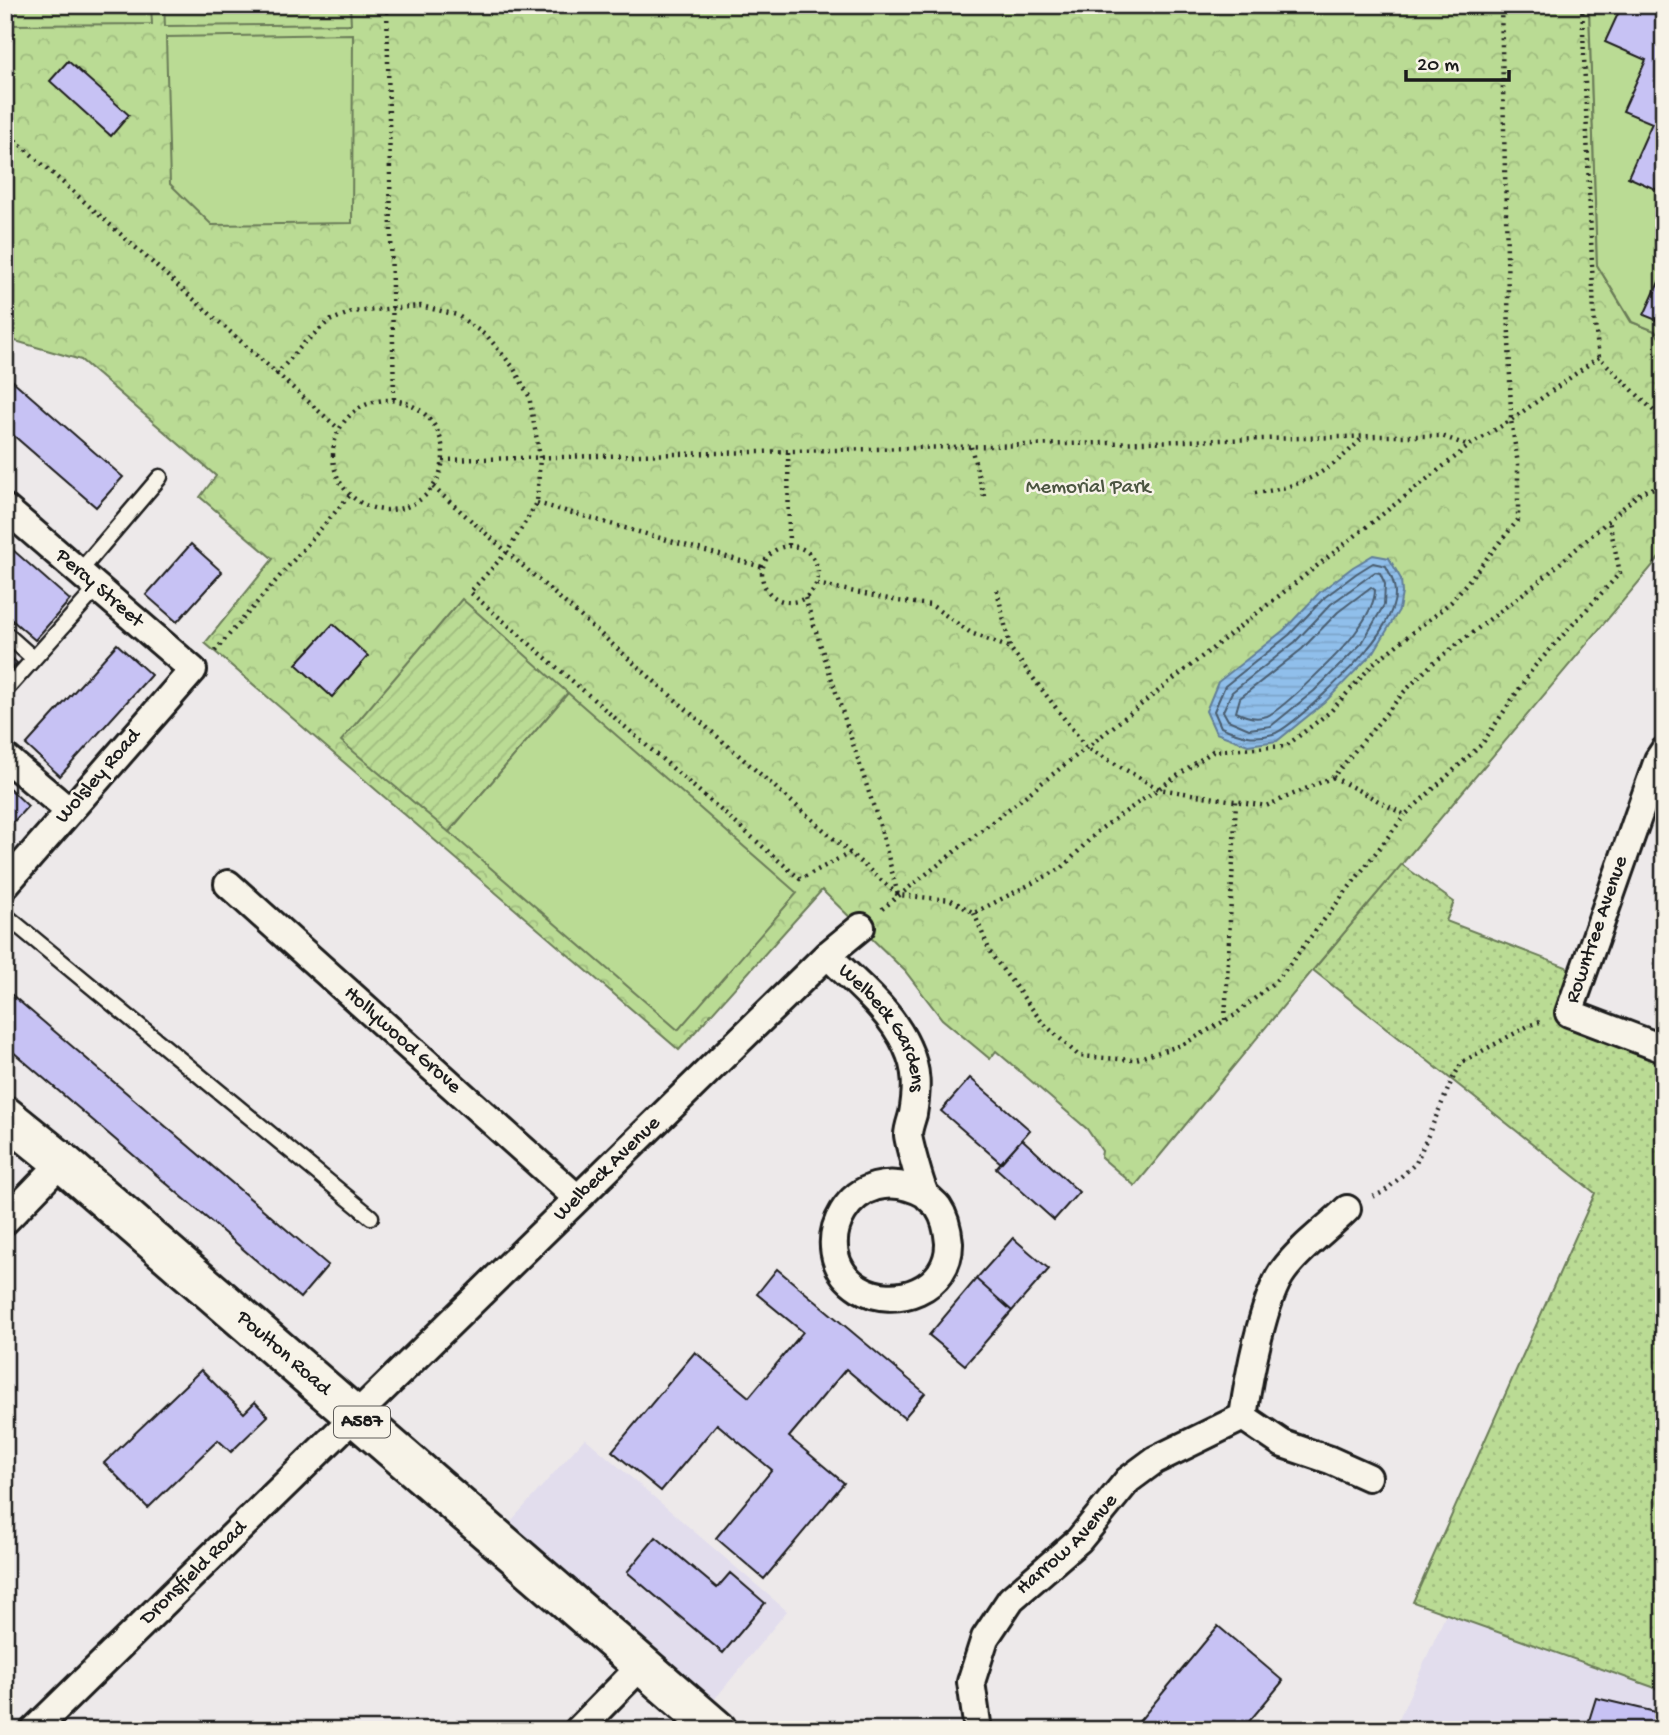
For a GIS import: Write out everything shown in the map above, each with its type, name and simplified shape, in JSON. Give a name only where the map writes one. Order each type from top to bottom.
[{"type":"main road","name":"Poulton Road","points":[[5,1116],[62,1162],[717,1730]]},
{"type":"street","name":"Percy Street","points":[[5,508],[193,670]]},
{"type":"street","name":"Wolsley Road","points":[[5,885],[193,670]]},
{"type":"street","name":"Rowntree Avenue","points":[[1664,751],[1658,760],[1569,1013],[1664,1049]]},
{"type":"street","points":[[5,757],[69,811]]},
{"type":"street","name":"Hollywood Grove","points":[[228,884],[577,1198]]},
{"type":"street","name":"Welbeck Avenue","points":[[355,1416],[827,955],[860,927]]},
{"type":"street","name":"Welbeck Gardens","points":[[827,955],[861,987],[891,1022],[906,1045],[916,1068],[917,1090],[908,1136],[925,1194],[939,1208],[947,1226],[949,1246],[944,1263],[934,1280],[918,1292],[896,1298],[876,1296],[857,1287],[843,1272],[835,1254],[835,1231],[841,1212],[854,1197],[872,1186],[891,1183],[911,1186],[925,1194]]},
{"type":"street","points":[[5,1221],[62,1162]]},
{"type":"street","points":[[1348,1209],[1284,1270],[1271,1291],[1247,1388],[1243,1417],[1283,1444],[1368,1477]]},
{"type":"street","name":"Dronsfield Road","points":[[34,1730],[355,1416]]},
{"type":"street","name":"Harrow Avenue","points":[[978,1730],[971,1682],[985,1638],[1011,1599],[1079,1540],[1128,1480],[1155,1461],[1243,1417]]},
{"type":"street","points":[[579,1730],[642,1665]]},
{"type":"lane","points":[[5,691],[33,658],[160,477]]},
{"type":"lane","points":[[5,633],[33,658]]},
{"type":"lane","points":[[5,915],[371,1217]]},
{"type":"path","points":[[387,5],[394,401]]},
{"type":"path","points":[[974,913],[1062,868],[1099,830],[1213,751],[1286,746],[1331,711],[1374,663],[1451,602],[1518,520],[1518,464],[1511,420],[1501,5]]},
{"type":"path","points":[[1582,5],[1594,316],[1599,357],[1664,421]]},
{"type":"path","points":[[5,131],[339,429]]},
{"type":"path","points":[[276,375],[304,343],[329,321],[352,312],[421,306],[457,315],[488,337],[513,367],[529,396],[540,457],[537,503],[507,552],[470,592],[800,880],[850,853]]},
{"type":"path","points":[[860,927],[1469,446],[1511,420],[1599,357]]},
{"type":"path","points":[[384,400],[406,403],[423,412],[433,423],[441,441],[443,460],[433,487],[415,504],[397,510],[376,509],[358,502],[344,489],[335,471],[333,452],[339,429],[351,414],[366,404],[384,400]]},
{"type":"path","points":[[443,460],[1364,436],[1442,436],[1469,446]]},
{"type":"path","points":[[1255,493],[1283,489],[1316,477],[1342,459],[1364,436]]},
{"type":"path","points":[[971,446],[985,500]]},
{"type":"path","points":[[788,451],[789,545]]},
{"type":"path","points":[[997,590],[1010,648],[1086,747],[1159,789],[1266,806],[1333,777],[1404,692],[1433,663],[1542,579],[1641,492],[1664,485]]},
{"type":"path","points":[[433,487],[898,895],[951,900],[974,913],[991,954],[1042,1023],[1079,1056],[1133,1060],[1182,1045],[1225,1020],[1279,978],[1405,815],[1482,744],[1534,667],[1620,573],[1609,520]]},
{"type":"path","points":[[193,670],[215,651],[350,495]]},
{"type":"path","points":[[537,503],[762,567]]},
{"type":"path","points":[[789,545],[799,546],[814,557],[818,566],[817,584],[805,598],[786,602],[777,599],[764,586],[761,577],[762,567],[772,552],[789,545]]},
{"type":"path","points":[[817,584],[931,605],[971,633],[1010,648]]},
{"type":"path","points":[[805,598],[881,829],[898,895]]},
{"type":"path","points":[[1333,777],[1405,815]]},
{"type":"path","points":[[1225,1020],[1236,801]]},
{"type":"path","points":[[1348,1209],[1385,1191],[1416,1163],[1462,1062],[1530,1024],[1569,1013]]},
{"type":"shaded area","points":[[585,1438],[787,1611],[701,1716],[496,1538]]},
{"type":"shaded area","points":[[1446,1614],[1664,1691],[1664,1730],[1394,1730]]},
{"type":"green space","name":"Memorial Park","points":[[5,5],[1589,5],[1597,265],[1631,322],[1655,331],[1664,345],[1664,552],[1135,1186],[1101,1157],[1102,1151],[1087,1129],[996,1051],[990,1059],[942,1019],[905,971],[822,890],[679,1050],[205,643],[273,559],[200,497],[216,476],[81,360],[5,338]]},
{"type":"green space","points":[[5,5],[151,5],[152,24],[5,25]]},
{"type":"green space","points":[[164,5],[350,5],[351,24],[165,26]]},
{"type":"green space","points":[[1589,5],[1664,5],[1664,345],[1655,331],[1632,322],[1597,265]]},
{"type":"green space","points":[[353,34],[352,223],[212,225],[170,184],[166,37]]},
{"type":"green space","points":[[462,599],[568,693],[449,832],[341,741]]},
{"type":"green space","points":[[568,693],[797,893],[678,1030],[449,832]]},
{"type":"green space","points":[[1401,864],[1454,902],[1446,921],[1582,973],[1569,1013],[1664,1049],[1664,1691],[1413,1602],[1595,1193],[1313,970]]},
{"type":"water","points":[[1373,555],[1389,558],[1401,579],[1402,593],[1399,610],[1374,652],[1324,703],[1277,741],[1248,745],[1216,733],[1206,711],[1218,682],[1284,630],[1320,592]]},
{"type":"building","points":[[1622,5],[1664,5],[1664,193],[1628,177],[1652,123],[1623,111],[1646,60],[1605,42]]},
{"type":"building","points":[[68,61],[129,115],[111,136],[50,81]]},
{"type":"building","points":[[1664,271],[1664,323],[1644,315]]},
{"type":"building","points":[[5,374],[123,477],[96,507],[5,428]]},
{"type":"building","points":[[5,543],[70,600],[35,640],[5,614]]},
{"type":"building","points":[[191,544],[222,572],[177,622],[146,595]]},
{"type":"building","points":[[333,624],[368,656],[332,697],[296,664]]},
{"type":"building","points":[[117,644],[151,675],[60,776],[26,745]]},
{"type":"building","points":[[5,652],[17,663],[5,676]]},
{"type":"building","points":[[5,784],[28,806],[5,831]]},
{"type":"building","points":[[5,989],[328,1265],[300,1298],[5,1045]]},
{"type":"building","points":[[970,1078],[1030,1130],[1001,1163],[941,1111]]},
{"type":"building","points":[[1022,1139],[1079,1192],[1054,1220],[996,1168]]},
{"type":"building","points":[[1013,1238],[1049,1269],[1012,1311],[976,1279]]},
{"type":"building","points":[[777,1269],[925,1393],[904,1418],[846,1369],[789,1437],[844,1483],[764,1579],[716,1538],[772,1470],[717,1424],[661,1491],[612,1451],[695,1352],[749,1397],[803,1332],[757,1294]]},
{"type":"building","points":[[976,1279],[1012,1311],[965,1365],[929,1335]]},
{"type":"building","points":[[201,1370],[244,1413],[255,1402],[268,1416],[231,1452],[218,1440],[148,1508],[104,1463]]},
{"type":"building","points":[[656,1537],[717,1588],[730,1573],[765,1603],[723,1653],[627,1572]]},
{"type":"building","points":[[1218,1626],[1283,1681],[1242,1730],[1132,1730]]},
{"type":"building","points":[[1596,1698],[1660,1713],[1664,1702],[1664,1730],[1586,1730]]}]
